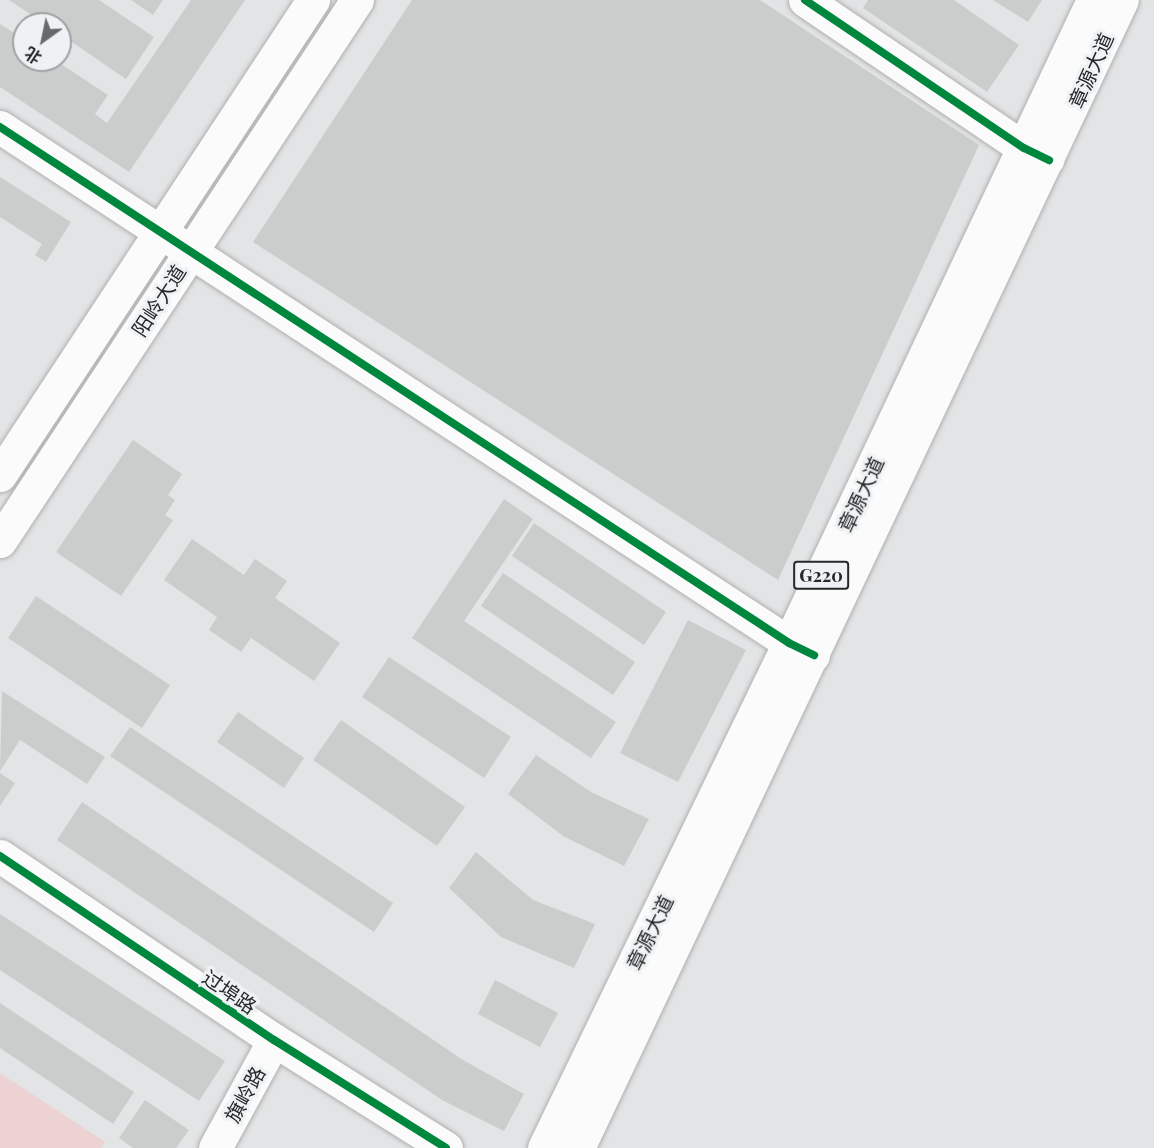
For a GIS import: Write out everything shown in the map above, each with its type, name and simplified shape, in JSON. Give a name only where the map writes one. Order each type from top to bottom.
[{"type":"main road","name":"阳岭大道","points":[[0,475],[313,0]]},
{"type":"main road","name":"阳岭大道","points":[[0,541],[357,0]]},
{"type":"main road","points":[[805,0],[1037,154]]},
{"type":"main road","name":"章源大道","points":[[1037,154],[1093,0]]},
{"type":"main road","name":"章源大道","points":[[578,1148],[801,649],[1037,154],[1122,0]]},
{"type":"main road","points":[[0,127],[190,253],[801,649]]},
{"type":"main road","name":"章源大道","points":[[544,1148],[801,649]]},
{"type":"main road","name":"过埠路","points":[[0,856],[274,1040],[446,1148]]},
{"type":"main road","name":"旗岭路","points":[[215,1148],[274,1040]]},
{"type":"shaded area","points":[[0,1073],[105,1142],[101,1148],[0,1148]]},
{"type":"building","points":[[9,0],[99,0],[154,37],[126,79],[72,42],[72,12],[27,12]]},
{"type":"building","points":[[131,0],[163,0],[153,15]]},
{"type":"building","points":[[191,0],[245,0],[129,172],[0,87],[0,24],[12,32],[12,72],[72,71],[108,95],[95,114],[107,123]]},
{"type":"building","points":[[412,0],[760,0],[979,145],[778,580],[253,242]]},
{"type":"building","points":[[868,0],[954,0],[1019,45],[987,92],[863,8]]},
{"type":"building","points":[[993,0],[1042,0],[1028,22]]},
{"type":"building","points":[[0,177],[71,222],[46,262],[35,255],[42,244],[0,217]]},
{"type":"building","points":[[133,440],[182,474],[168,495],[175,500],[165,515],[173,520],[121,596],[56,552]]},
{"type":"building","points":[[504,499],[533,519],[464,621],[616,722],[591,758],[412,638]]},
{"type":"building","points":[[534,523],[666,612],[644,645],[512,556]]},
{"type":"building","points":[[192,539],[244,575],[255,559],[287,581],[275,598],[340,643],[314,681],[251,638],[241,652],[209,630],[217,617],[164,580]]},
{"type":"building","points":[[503,573],[635,662],[613,695],[481,606]]},
{"type":"building","points":[[36,596],[170,685],[142,728],[8,638]]},
{"type":"building","points":[[688,620],[746,650],[678,782],[620,753]]},
{"type":"building","points":[[389,657],[511,737],[484,778],[362,697]]},
{"type":"building","points":[[2,691],[105,757],[87,784],[20,740],[0,771]]},
{"type":"building","points":[[238,712],[304,758],[284,788],[217,742]]},
{"type":"building","points":[[341,720],[465,807],[437,846],[313,760]]},
{"type":"building","points":[[130,727],[393,903],[374,932],[110,756]]},
{"type":"building","points":[[536,755],[591,792],[649,819],[624,866],[563,836],[508,794]]},
{"type":"building","points":[[0,773],[15,783],[0,806]]},
{"type":"building","points":[[82,802],[463,1060],[524,1094],[504,1131],[442,1100],[57,840]]},
{"type":"building","points":[[476,852],[533,900],[595,924],[574,968],[501,937],[449,888]]},
{"type":"building","points":[[0,914],[225,1061],[199,1101],[0,970]]},
{"type":"building","points":[[495,980],[558,1013],[540,1047],[478,1014]]},
{"type":"building","points":[[0,1003],[134,1092],[113,1124],[0,1048]]},
{"type":"building","points":[[145,1100],[189,1130],[176,1148],[133,1148],[119,1138]]},
{"type":"cycle path","points":[[805,0],[1024,148],[1049,160]]},
{"type":"cycle path","points":[[0,127],[789,643],[814,655]]},
{"type":"cycle path","points":[[0,856],[274,1040],[446,1148]]}]
